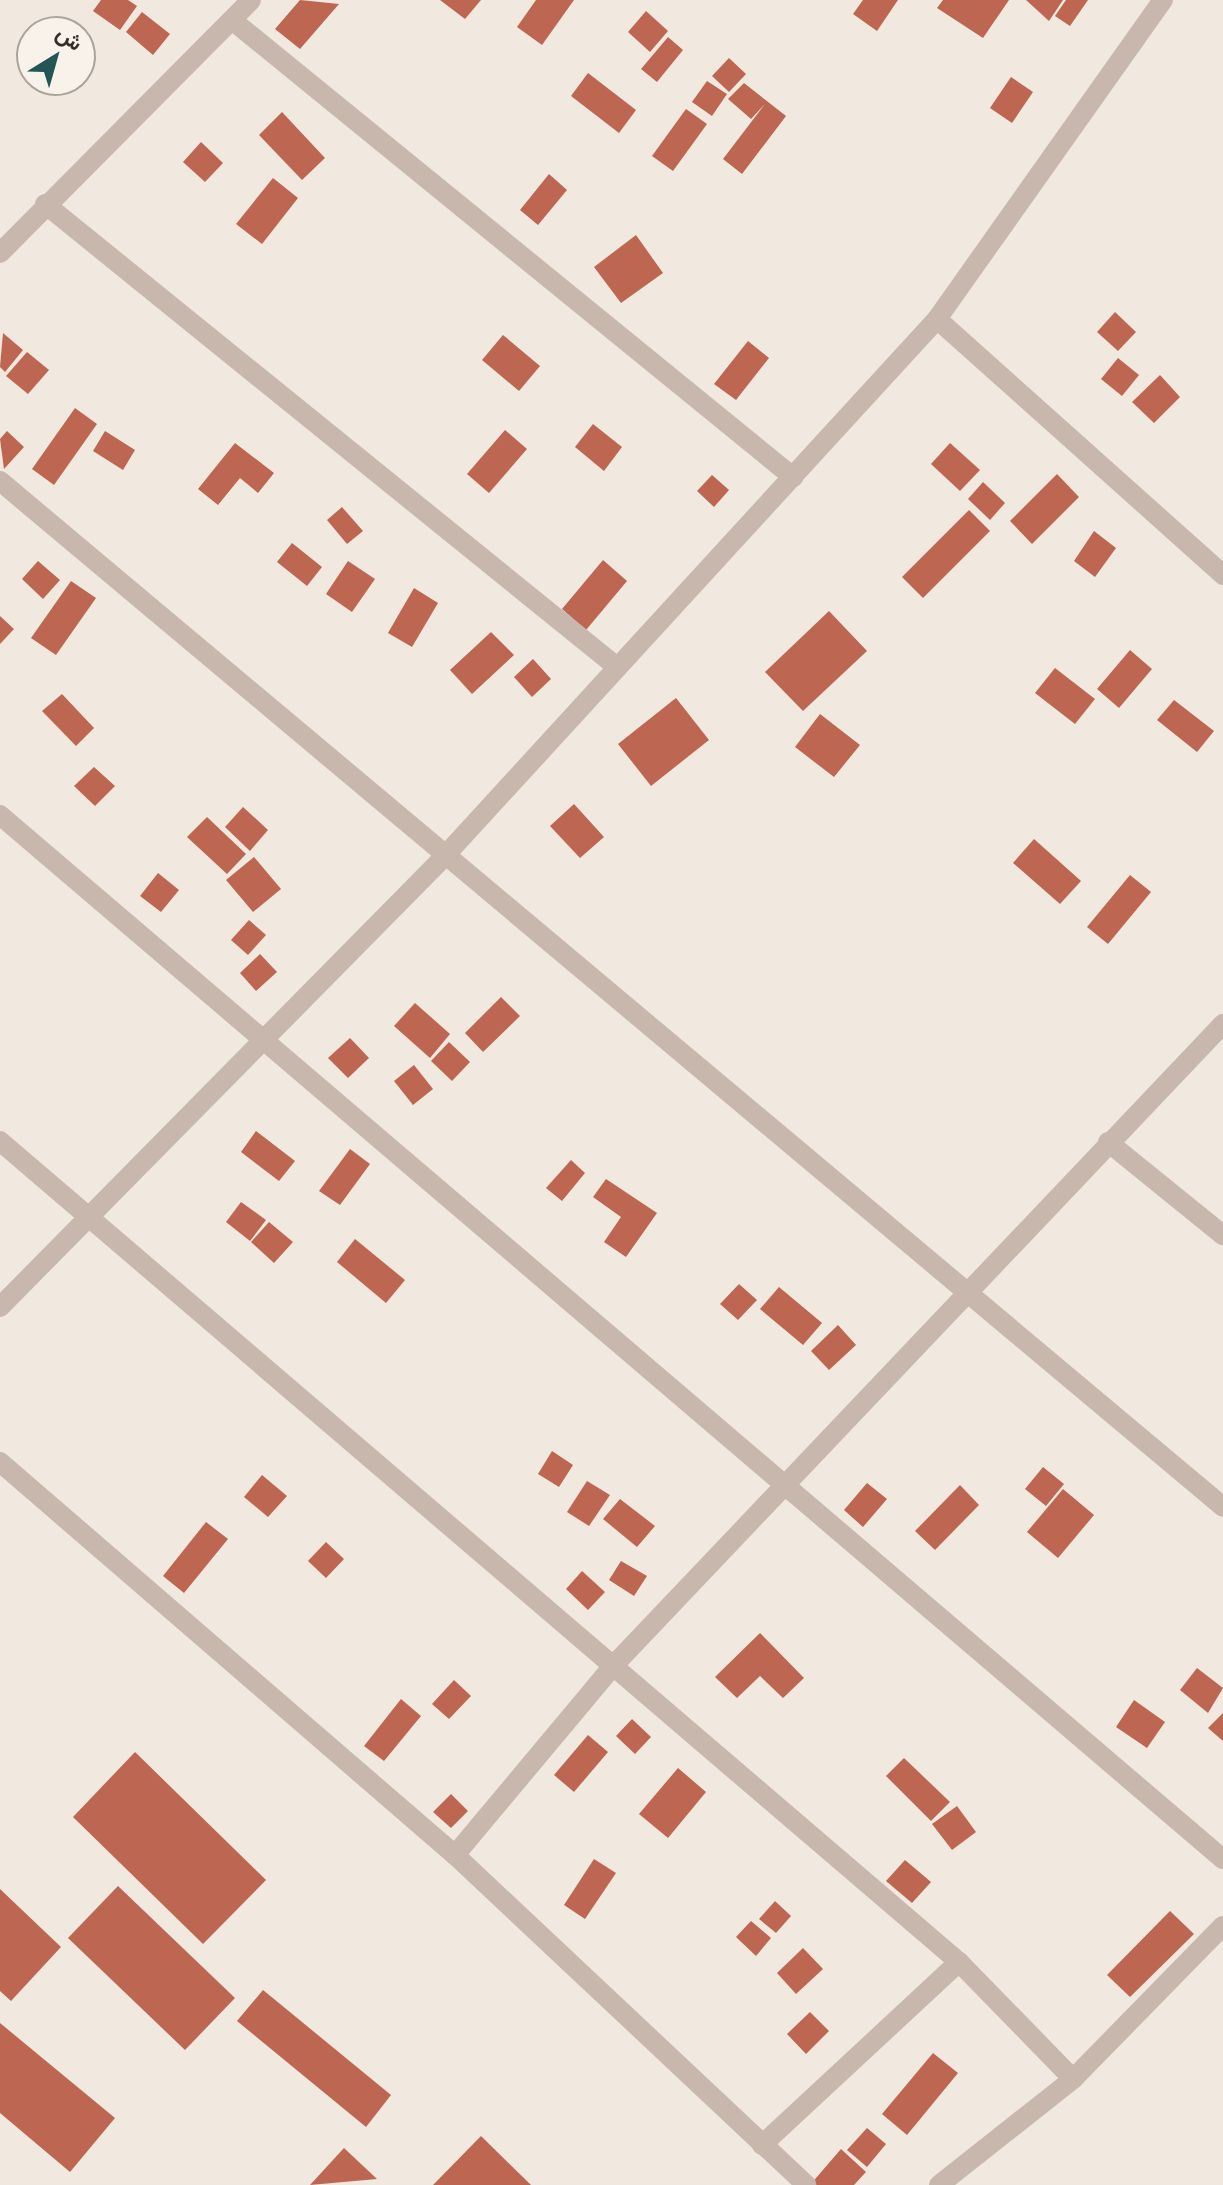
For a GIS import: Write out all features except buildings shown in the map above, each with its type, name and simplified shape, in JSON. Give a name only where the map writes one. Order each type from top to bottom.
[{"type":"street","points":[[0,253],[45,204],[251,0]]},
{"type":"street","points":[[0,1307],[93,1220],[442,859],[937,319],[1163,0]]},
{"type":"street","points":[[232,20],[793,477]]},
{"type":"street","points":[[45,204],[617,667]]},
{"type":"street","points":[[937,319],[1223,575]]},
{"type":"street","points":[[0,481],[442,859],[1223,1507]]},
{"type":"street","points":[[0,815],[1223,1859]]},
{"type":"street","points":[[455,1855],[613,1666],[1223,1024]]},
{"type":"street","points":[[0,1141],[959,1962],[1073,2079]]},
{"type":"street","points":[[1108,1142],[1223,1235]]},
{"type":"street","points":[[0,1462],[455,1855],[807,2185]]},
{"type":"street","points":[[939,2185],[1073,2079],[1223,1926]]},
{"type":"street","points":[[762,2145],[959,1962]]}]
